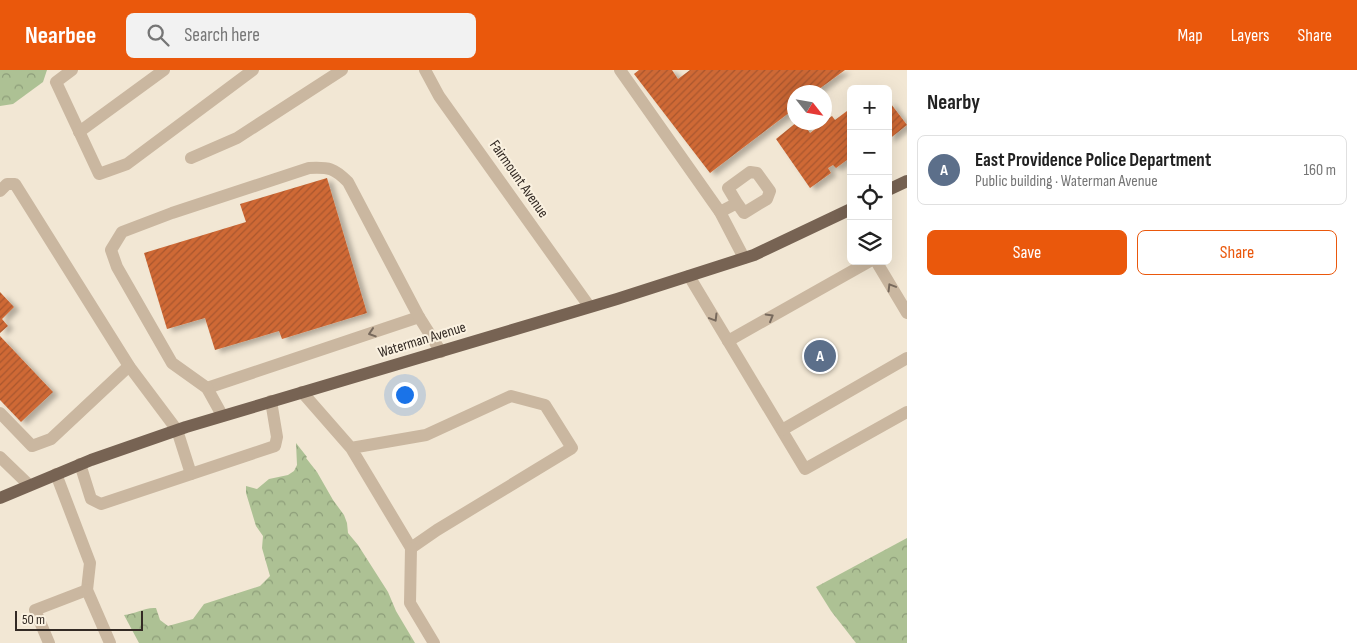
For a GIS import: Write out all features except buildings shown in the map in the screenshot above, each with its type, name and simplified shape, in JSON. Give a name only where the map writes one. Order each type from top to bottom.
[{"type":"main road","points":[[892,188],[907,181]]},
{"type":"main road","name":"Waterman Avenue","points":[[0,498],[80,464],[222,415],[441,352],[754,255],[847,214]]},
{"type":"street","points":[[72,70],[56,82],[99,174],[127,164],[253,70]]},
{"type":"street","points":[[79,132],[164,70]]},
{"type":"street","points":[[191,158],[237,138],[342,70]]},
{"type":"street","name":"Fairmount Avenue","points":[[425,70],[439,96],[589,306]]},
{"type":"street","points":[[620,70],[720,212],[744,258]]},
{"type":"street","points":[[222,415],[207,388],[172,363],[117,267],[111,250],[122,232],[172,212],[309,168],[326,167],[337,171],[348,182],[419,318],[441,352]]},
{"type":"street","points":[[0,191],[7,184],[15,184],[129,366],[177,430],[191,474]]},
{"type":"street","points":[[720,212],[736,203]]},
{"type":"street","points":[[728,341],[863,265]]},
{"type":"street","points":[[878,265],[907,313]]},
{"type":"street","points":[[688,276],[806,469],[907,412]]},
{"type":"street","points":[[207,388],[419,318]]},
{"type":"street","points":[[782,430],[907,358]]},
{"type":"street","points":[[0,413],[32,446],[40,445],[51,439],[129,366]]},
{"type":"street","points":[[302,392],[351,448],[411,548],[410,603],[434,643]]},
{"type":"street","points":[[351,448],[426,435],[511,396],[545,405],[572,448],[437,530],[411,548]]},
{"type":"street","points":[[80,464],[91,499],[101,504],[275,446],[278,437],[270,401]]},
{"type":"street","points":[[0,457],[29,485]]},
{"type":"street","points":[[56,474],[90,563],[87,590],[110,643]]},
{"type":"street","points":[[49,643],[35,610],[87,590]]},
{"type":"green space","points":[[0,70],[47,70],[43,82],[13,104],[0,106]]},
{"type":"green space","points":[[296,443],[344,515],[348,533],[358,545],[388,592],[396,611],[415,643],[139,643],[124,615],[156,608],[160,620],[168,626],[193,619],[204,604],[260,586],[270,576],[262,548],[263,536],[256,526],[246,493],[246,486],[257,489],[269,479],[288,475],[294,471],[297,465]]},
{"type":"green space","points":[[907,538],[907,643],[856,643],[831,611],[816,587]]},
{"type":"place","name":"East Providence Police Department","points":[[820,356]]}]
